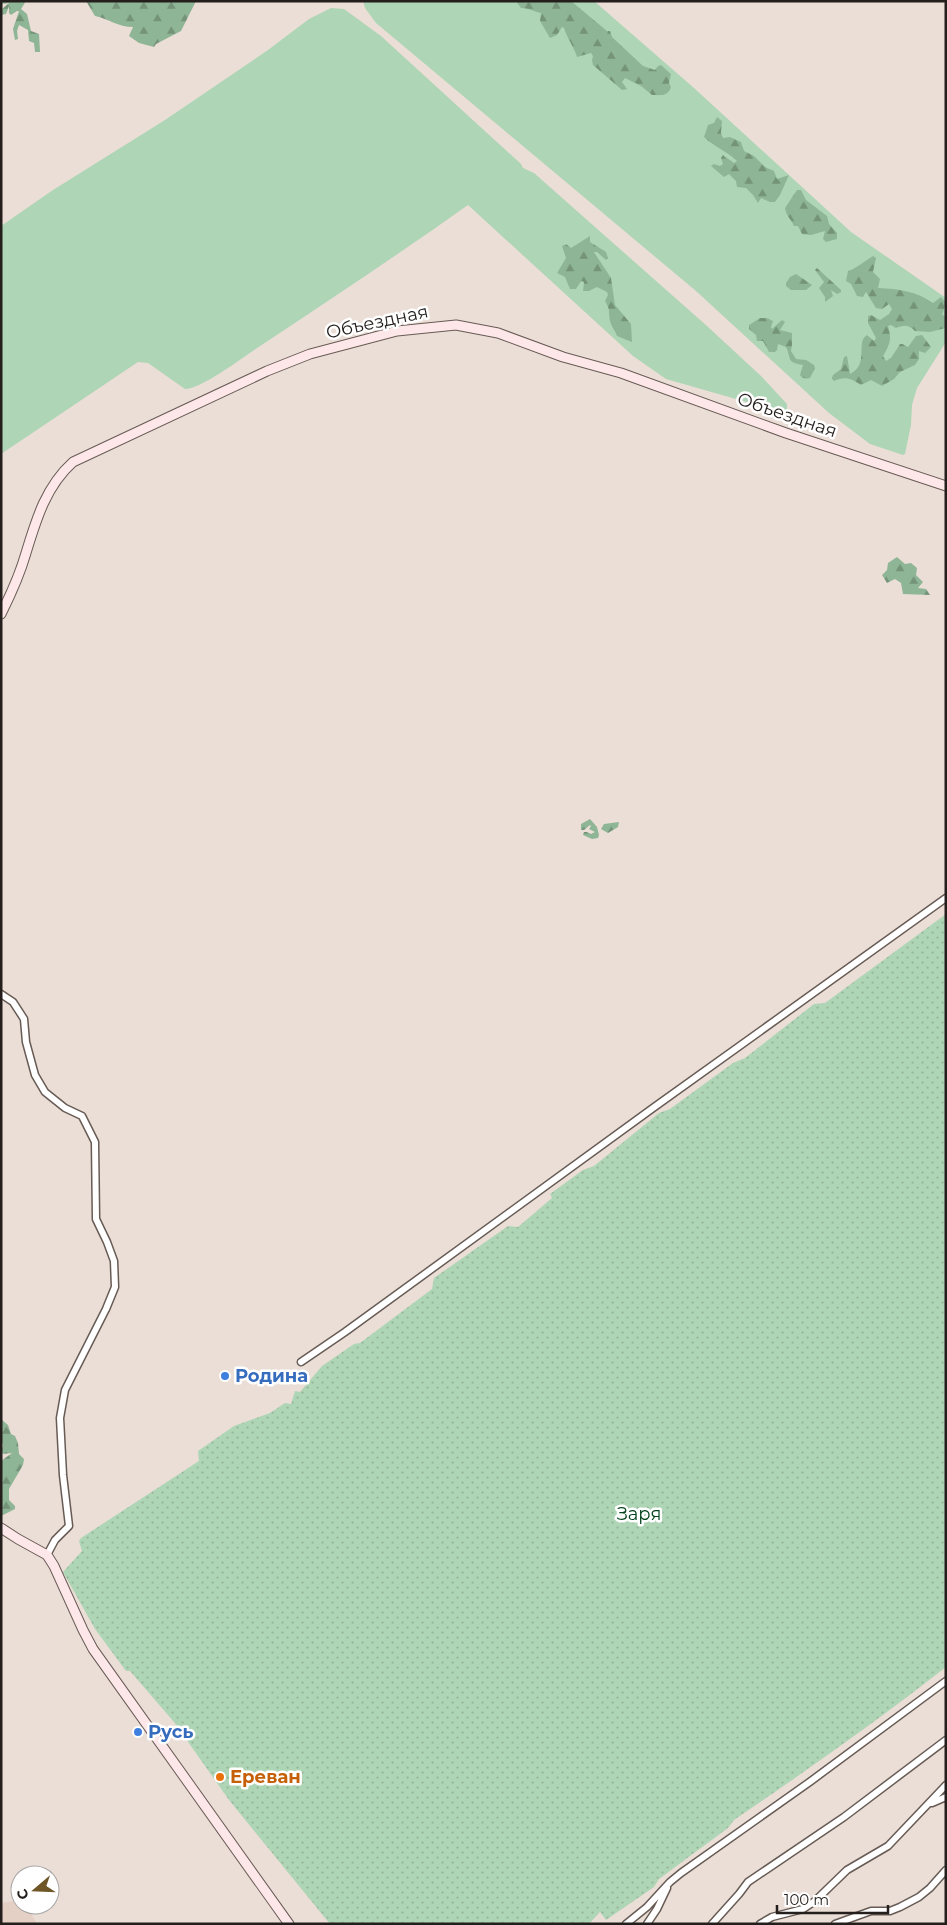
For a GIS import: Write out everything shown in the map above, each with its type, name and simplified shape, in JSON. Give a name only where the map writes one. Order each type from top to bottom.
[{"type":"main road","name":"Объездная","points":[[1,614],[16,583],[36,521],[46,499],[65,468],[73,462],[267,371],[310,354],[397,331],[456,325],[498,333],[563,357],[643,381],[778,430],[946,486]]},
{"type":"main road","points":[[1,1528],[47,1555],[93,1649],[289,1924]]},
{"type":"street","points":[[301,1362],[946,898]]},
{"type":"street","points":[[1,994],[13,1002],[24,1019],[26,1042],[35,1075],[46,1092],[65,1108],[82,1116],[94,1142],[96,1219],[114,1261],[116,1287],[65,1390],[60,1418],[63,1475],[69,1526],[55,1540],[47,1555]]},
{"type":"street","points":[[626,1924],[647,1907],[670,1882],[946,1681]]},
{"type":"street","points":[[712,1924],[748,1882],[844,1817],[946,1740]]},
{"type":"street","points":[[760,1924],[772,1917],[803,1909],[815,1901],[847,1870],[888,1846],[946,1785]]},
{"type":"street","points":[[927,1806],[946,1797]]},
{"type":"street","points":[[835,1924],[871,1911],[890,1911],[900,1907],[919,1897],[946,1870]]},
{"type":"street","points":[[647,1924],[657,1909],[670,1882]]},
{"type":"shaded area","points":[[10,1902],[10,1915],[32,1915],[37,1924],[1,1924],[1,1903]]},
{"type":"green space","points":[[4,1],[26,1],[21,9],[27,14],[31,31],[39,34],[40,52],[35,52],[34,43],[29,41],[28,30],[19,25],[17,31],[18,39],[15,40],[13,29],[19,11],[11,15],[9,13],[9,6],[6,14],[1,15],[1,10],[9,3],[1,4]]},
{"type":"green space","points":[[86,1],[196,1],[181,31],[156,44],[154,47],[139,43],[129,36],[133,27],[123,26],[95,16]]},
{"type":"green space","points":[[363,1],[594,1],[694,88],[851,232],[946,298],[946,342],[917,388],[912,405],[911,425],[905,454],[903,455],[870,444],[829,413],[696,291],[376,23],[365,8]]},
{"type":"green space","points":[[516,1],[571,1],[607,31],[610,31],[612,37],[643,66],[655,70],[661,65],[671,74],[670,90],[663,95],[652,95],[641,86],[625,78],[622,82],[627,89],[622,90],[593,65],[591,53],[577,57],[564,28],[562,27],[557,35],[550,38],[540,21],[541,13],[521,8]]},
{"type":"green space","points":[[331,8],[344,9],[381,36],[521,164],[523,168],[534,173],[761,376],[787,404],[787,412],[666,379],[633,356],[468,205],[211,379],[192,388],[185,389],[148,363],[138,362],[1,454],[1,226],[53,190],[165,120],[268,50],[309,19]]},
{"type":"green space","points":[[717,117],[722,121],[721,133],[723,138],[730,137],[741,142],[744,151],[754,156],[765,167],[774,171],[777,179],[789,175],[775,202],[761,198],[758,203],[746,188],[737,187],[736,181],[729,174],[724,177],[711,166],[723,164],[721,158],[723,155],[734,163],[737,161],[704,137],[708,125],[714,123]]},
{"type":"green space","points":[[797,190],[801,190],[806,200],[827,216],[829,224],[837,233],[837,239],[826,242],[823,239],[825,231],[811,235],[802,234],[798,226],[794,226],[785,208]]},
{"type":"green space","points":[[590,236],[590,242],[606,252],[608,258],[606,260],[597,252],[594,252],[611,278],[615,305],[631,324],[632,342],[617,336],[611,325],[609,309],[605,301],[608,295],[607,292],[597,287],[589,291],[583,291],[584,282],[581,281],[576,289],[570,289],[565,277],[557,273],[566,258],[562,246],[566,244],[571,248]]},
{"type":"green space","points":[[873,256],[876,258],[873,272],[880,279],[878,288],[907,291],[933,303],[941,297],[946,303],[942,315],[946,316],[946,328],[930,332],[915,331],[906,326],[896,328],[891,325],[888,326],[890,341],[883,356],[886,361],[891,358],[900,344],[908,347],[916,336],[922,335],[931,347],[925,353],[919,351],[919,359],[915,365],[900,372],[894,379],[882,386],[871,380],[861,385],[848,378],[834,381],[833,375],[841,369],[844,357],[847,356],[850,374],[859,365],[864,338],[867,335],[874,341],[876,338],[868,323],[868,316],[871,315],[880,320],[889,314],[892,309],[889,304],[882,309],[876,308],[866,292],[863,297],[857,296],[851,284],[846,281],[848,271]]},
{"type":"green space","points":[[817,268],[841,290],[837,294],[831,290],[833,296],[825,302],[825,297],[819,288],[824,282],[815,270]]},
{"type":"green space","points":[[796,274],[812,285],[806,290],[791,290],[786,286],[786,283],[790,277]]},
{"type":"green space","points":[[760,318],[767,318],[773,321],[772,329],[782,320],[785,322],[780,330],[792,333],[791,351],[796,359],[806,360],[814,365],[815,368],[810,378],[804,378],[800,375],[803,365],[790,360],[786,347],[778,344],[775,352],[769,352],[763,341],[757,341],[756,335],[749,329],[749,325]]},
{"type":"green space","points":[[897,557],[905,564],[911,563],[917,568],[916,575],[923,582],[918,588],[926,589],[930,595],[903,594],[901,583],[895,579],[887,583],[882,575],[887,570],[888,563]]},
{"type":"green space","points":[[590,819],[597,827],[598,838],[592,839],[583,835],[584,832],[591,834],[595,832],[589,829],[590,825],[581,830],[581,824]]},
{"type":"green space","points":[[619,822],[618,827],[608,833],[601,829],[604,824]]},
{"type":"green space","name":"Заря","points":[[946,914],[946,1667],[894,1707],[734,1820],[728,1828],[659,1879],[654,1887],[606,1920],[600,1912],[589,1924],[330,1924],[229,1800],[174,1722],[130,1671],[126,1671],[95,1629],[63,1572],[82,1551],[79,1541],[199,1461],[198,1451],[234,1426],[270,1413],[285,1403],[291,1404],[295,1391],[300,1392],[322,1366],[354,1344],[360,1343],[432,1289],[434,1278],[508,1226],[518,1227],[552,1198],[550,1194],[583,1170],[594,1166],[659,1113],[670,1109],[733,1063],[745,1058],[814,1004],[825,1003]]},
{"type":"green space","points":[[1,1419],[8,1425],[11,1434],[15,1436],[19,1454],[24,1459],[23,1465],[9,1489],[9,1500],[15,1506],[15,1509],[1,1516],[1,1461],[12,1453],[3,1454],[1,1452],[3,1445],[1,1442]]},
{"type":"place","name":"Родина","points":[[225,1376]]},
{"type":"place","name":"Русь","points":[[138,1732]]},
{"type":"place","name":"Ереван","points":[[220,1777]]}]
